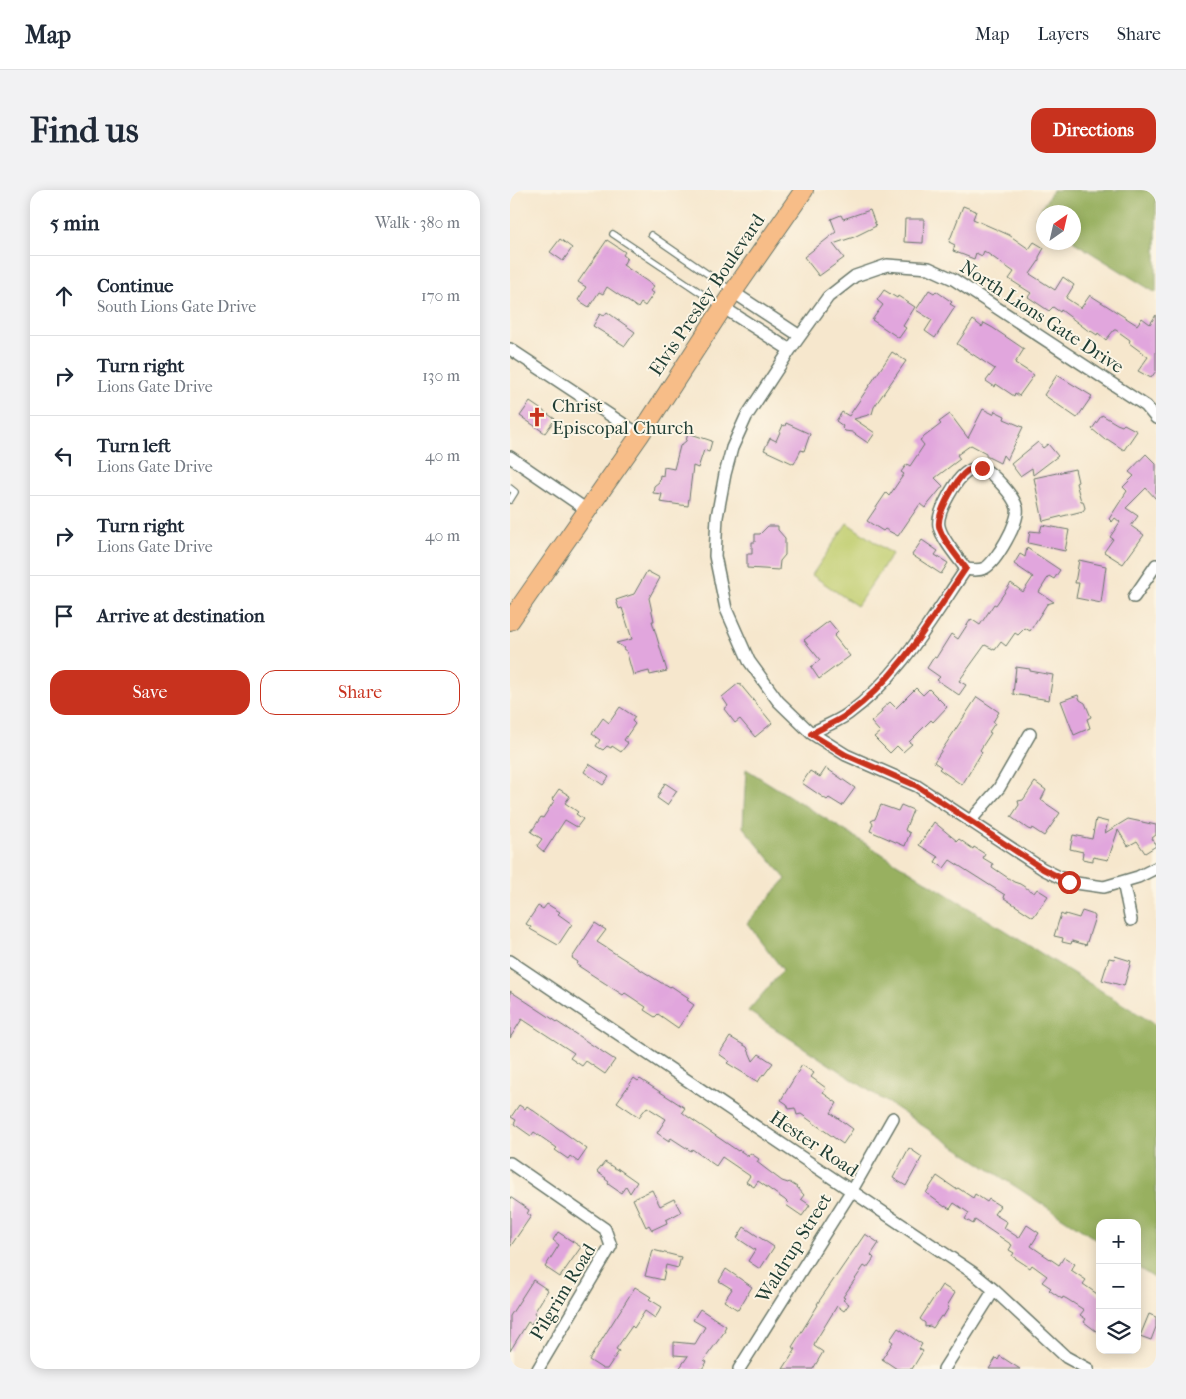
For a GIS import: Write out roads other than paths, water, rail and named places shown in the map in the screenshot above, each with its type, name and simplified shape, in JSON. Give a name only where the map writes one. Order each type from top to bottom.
[{"type":"main road","name":"Elvis Presley Boulevard","points":[[510,621],[640,435],[733,292],[804,190]]},
{"type":"street","name":"North Lions Gate Drive","points":[[800,336],[828,297],[855,276],[887,265],[929,268],[953,279],[1146,406],[1156,418]]},
{"type":"street","points":[[733,292],[800,336],[746,418],[732,448],[719,502],[716,556],[726,609],[749,661],[778,702],[811,734],[846,755],[917,786],[1043,869],[1069,882],[1104,887],[1138,877],[1156,868]]},
{"type":"street","points":[[724,308],[790,350]]},
{"type":"street","points":[[510,349],[640,435]]},
{"type":"street","points":[[510,457],[587,510]]},
{"type":"street","points":[[982,468],[990,472],[1013,499],[1017,509],[1017,516],[1014,525],[991,563],[983,569],[974,571],[966,568],[941,532],[938,525],[939,515],[942,506],[962,476],[967,471],[982,468]]},
{"type":"street","points":[[1134,597],[1156,565]]},
{"type":"street","points":[[811,734],[847,715],[873,693],[896,669],[966,568]]},
{"type":"street","points":[[971,820],[999,788],[1030,734]]},
{"type":"street","points":[[1122,882],[1131,920]]},
{"type":"street","name":"Hester Road","points":[[510,961],[972,1272],[1066,1357],[1088,1369]]},
{"type":"street","name":"Waldrup Street","points":[[739,1369],[852,1190],[893,1118]]},
{"type":"street","name":"Pilgrim Road","points":[[510,1163],[605,1229],[611,1246],[538,1369]]},
{"type":"street","points":[[944,1369],[994,1290]]},
{"type":"lane","points":[[613,234],[724,308]]},
{"type":"lane","points":[[651,235],[733,292]]},
{"type":"lane","points":[[510,500],[513,490]]},
{"type":"place","name":"Christ Episcopal Church","points":[[537,417]]}]
